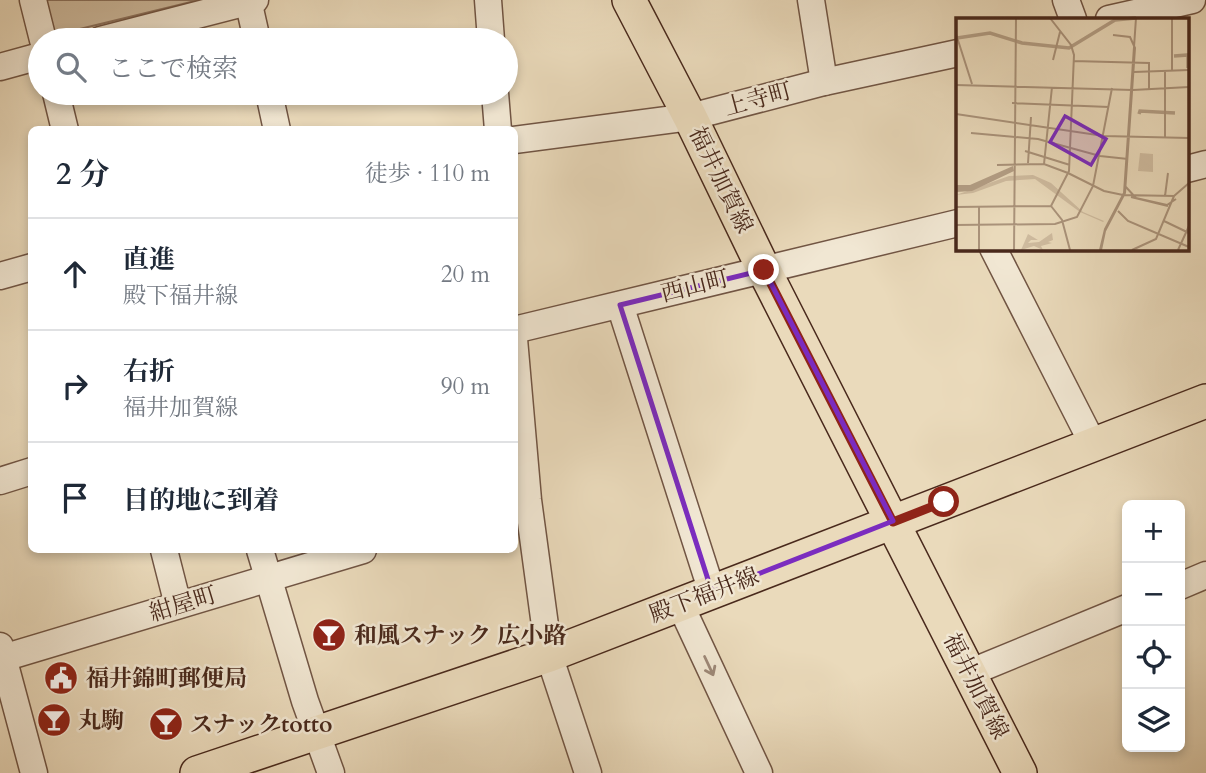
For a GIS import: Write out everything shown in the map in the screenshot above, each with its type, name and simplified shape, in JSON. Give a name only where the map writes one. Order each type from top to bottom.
[{"type":"main road","name":"福井加賀線","points":[[629,0],[969,673],[1014,771]]},
{"type":"main road","name":"殿下福井線","points":[[197,773],[549,655],[1206,401]]},
{"type":"street","points":[[33,0],[40,28]]},
{"type":"street","points":[[488,0],[490,28]]},
{"type":"street","points":[[811,0],[824,82]]},
{"type":"street","points":[[1066,0],[1073,18]]},
{"type":"street","points":[[1113,18],[1192,0]]},
{"type":"street","points":[[146,28],[250,1],[255,28]]},
{"type":"street","name":"上寺町","points":[[518,139],[690,117],[824,82],[956,53]]},
{"type":"street","points":[[0,67],[28,59]]},
{"type":"street","points":[[59,105],[64,126]]},
{"type":"street","points":[[272,105],[276,126]]},
{"type":"street","points":[[496,105],[498,126]]},
{"type":"street","points":[[1188,169],[1206,164]]},
{"type":"street","name":"西山町","points":[[518,329],[956,223]]},
{"type":"street","points":[[994,250],[1093,444]]},
{"type":"street","points":[[0,276],[28,268]]},
{"type":"street","points":[[620,305],[712,592]]},
{"type":"street","points":[[518,432],[521,502],[549,655],[588,773]]},
{"type":"street","points":[[0,481],[28,472]]},
{"type":"street","points":[[165,553],[177,605]]},
{"type":"street","points":[[261,553],[316,733],[331,773]]},
{"type":"street","name":"紺屋町","points":[[3,664],[177,605],[353,553]]},
{"type":"street","points":[[1185,584],[1206,575]]},
{"type":"street","points":[[680,604],[759,773]]},
{"type":"street","points":[[969,673],[1122,610]]},
{"type":"street","points":[[3,664],[34,773]]},
{"type":"highlighted area","points":[[764,270],[893,521],[712,592],[620,305]]},
{"type":"shaded area","points":[[42,0],[199,0],[84,28],[49,28]]},
{"type":"place","name":"和風スナック 広小路","points":[[329,635]]},
{"type":"place","name":"福井錦町郵便局","points":[[61,678]]},
{"type":"place","name":"丸駒","points":[[54,720]]},
{"type":"place","name":"スナックtotto","points":[[166,724]]},
{"type":"route","points":[[764,270],[893,522],[944,502]]}]
